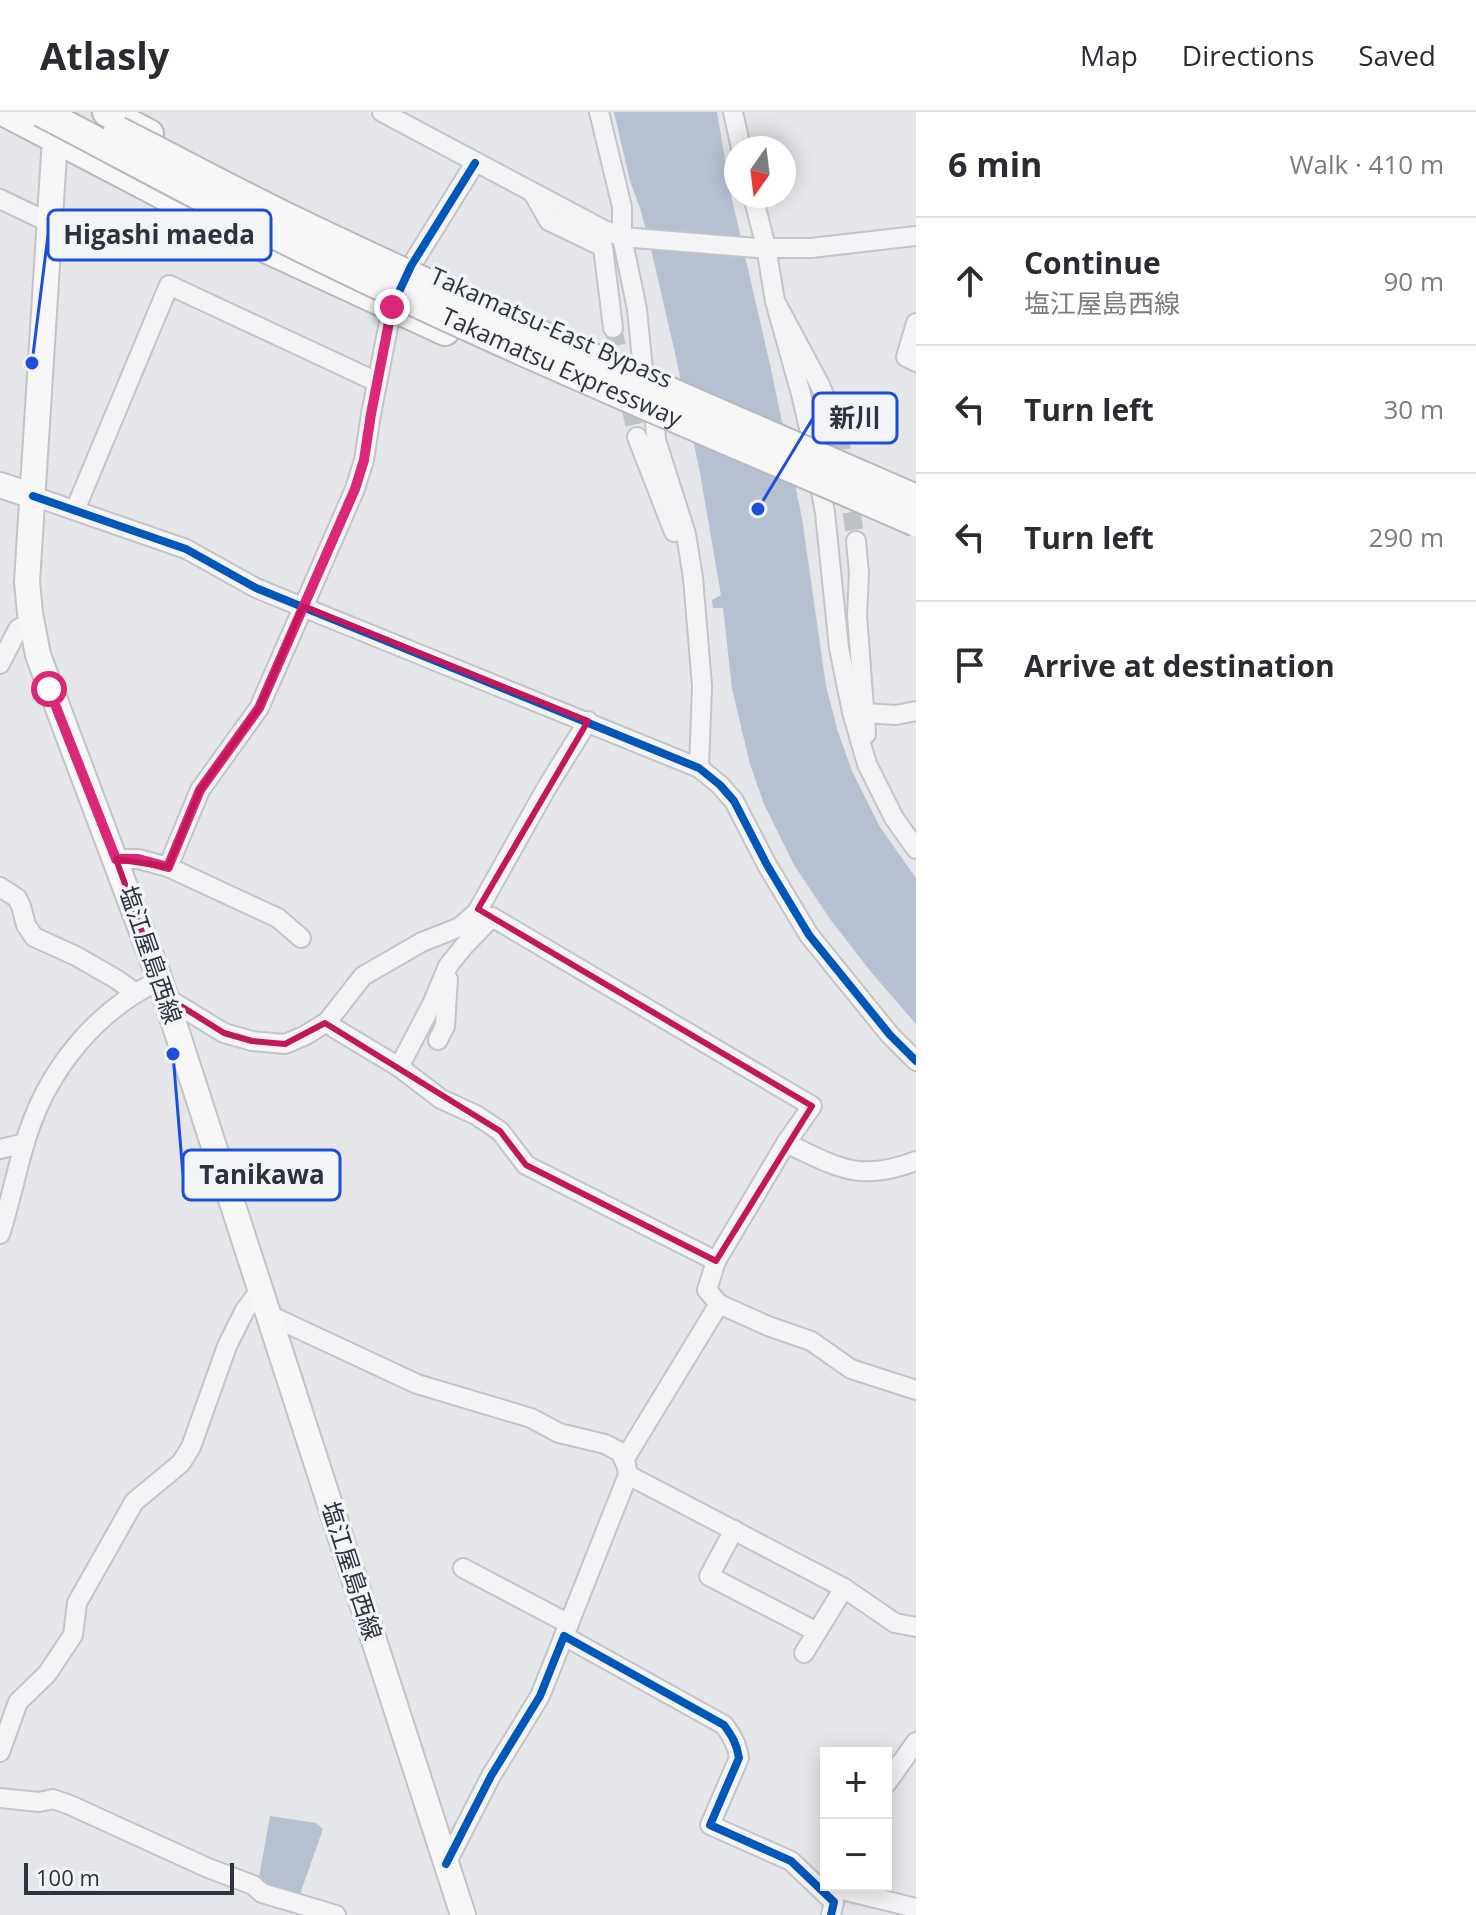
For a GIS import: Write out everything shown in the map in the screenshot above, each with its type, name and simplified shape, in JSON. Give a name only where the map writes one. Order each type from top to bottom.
[{"type":"highway","name":"Takamatsu-East Bypass","points":[[5,112],[56,125],[261,246],[652,428],[812,488],[916,534]]},
{"type":"highway","name":"Takamatsu Expressway","points":[[41,112],[266,230],[404,296],[916,522]]},
{"type":"highway","name":"Takamatsu Expressway","points":[[82,112],[276,212],[410,275],[916,499]]},
{"type":"highway","name":"Takamatsu-East Bypass","points":[[107,112],[411,266],[547,330],[816,436],[916,486]]},
{"type":"main road","name":"塩江屋島西線","points":[[56,125],[27,582],[38,655],[116,859],[153,990],[260,1290],[463,1915]]},
{"type":"main road","points":[[0,485],[33,496]]},
{"type":"street","points":[[382,112],[604,230],[628,238],[786,248],[825,247],[916,236]]},
{"type":"street","points":[[599,112],[622,207],[637,309],[651,373]]},
{"type":"street","points":[[733,112],[738,136]]},
{"type":"street","points":[[168,867],[200,790],[259,708],[355,489],[364,460],[392,307],[411,266],[475,163]]},
{"type":"street","points":[[533,193],[549,221],[603,247],[613,328]]},
{"type":"street","points":[[0,199],[50,223]]},
{"type":"street","points":[[755,208],[761,248],[775,301],[816,436]]},
{"type":"street","points":[[75,510],[169,285],[377,382]]},
{"type":"street","points":[[775,301],[820,385],[812,488],[829,546],[839,648],[852,712],[867,764],[894,818],[916,849]]},
{"type":"street","points":[[916,323],[906,357],[916,362]]},
{"type":"street","points":[[652,428],[686,534],[693,578],[702,686],[699,768]]},
{"type":"street","points":[[33,496],[186,549],[256,588],[699,768],[734,801],[767,865],[809,935],[890,1035],[916,1061]]},
{"type":"street","points":[[856,541],[859,573],[857,615],[867,764]]},
{"type":"street","points":[[2,654],[18,629],[32,621]]},
{"type":"street","points":[[865,713],[896,715],[916,711]]},
{"type":"street","points":[[438,1040],[445,1026],[450,954],[463,937],[547,787],[588,721]]},
{"type":"street","points":[[116,859],[138,859],[168,867],[278,918],[301,938]]},
{"type":"street","points":[[0,887],[17,898],[26,925],[34,937],[116,979],[153,990],[224,1033],[252,1041],[285,1044],[327,1022],[363,976],[422,942],[460,927],[477,912]]},
{"type":"street","points":[[399,1067],[448,966],[492,917],[812,1106],[786,1143],[716,1261],[707,1290],[719,1304],[811,1341],[851,1369],[916,1390]]},
{"type":"street","points":[[0,1234],[37,1108],[59,1067],[109,1012],[153,990]]},
{"type":"street","points":[[327,1022],[399,1067],[441,1099],[476,1115],[500,1131],[526,1165],[716,1261]]},
{"type":"street","points":[[0,1149],[25,1143]]},
{"type":"street","points":[[786,1143],[843,1169],[872,1172],[916,1161]]},
{"type":"street","points":[[0,1752],[18,1702],[47,1674],[73,1635],[77,1603],[134,1502],[181,1463],[191,1447],[227,1346],[245,1310],[260,1290]]},
{"type":"street","points":[[446,1864],[491,1776],[540,1696],[626,1467],[719,1304]]},
{"type":"street","points":[[267,1314],[417,1384],[531,1418],[559,1433],[605,1444],[620,1452],[626,1467],[734,1530],[844,1588],[895,1623],[916,1627]]},
{"type":"street","points":[[734,1530],[709,1576],[817,1632]]},
{"type":"street","points":[[463,1568],[724,1725],[733,1737],[739,1758],[710,1825],[791,1861],[835,1898],[916,1908]]},
{"type":"street","points":[[804,1653],[844,1588]]},
{"type":"street","points":[[892,1776],[916,1742]]},
{"type":"street","points":[[0,1798],[39,1802],[53,1799],[253,1885],[262,1893],[336,1915]]},
{"type":"highlighted area","points":[[303,606],[588,721],[478,909],[812,1106],[716,1261],[526,1165],[500,1131],[325,1023],[285,1044],[252,1041],[224,1033],[165,996],[116,859],[168,867],[200,790],[259,708]]},
{"type":"water","points":[[614,112],[717,112],[724,154],[724,208],[734,208],[771,369],[802,518],[826,686],[837,729],[852,771],[880,827],[916,878],[916,1024],[830,919],[794,865],[764,804],[750,764],[732,689],[723,608],[713,608],[712,600],[721,595],[700,473],[651,249],[630,181]]},
{"type":"water","points":[[270,1816],[316,1823],[323,1829],[300,1894],[296,1897],[258,1883]]},
{"type":"tunnel","points":[[613,328],[637,437]]},
{"type":"tunnel","points":[[839,432],[856,541]]},
{"type":"cycle path","points":[[168,867],[200,790],[259,708],[355,489],[364,460],[392,307],[411,266],[475,163]]},
{"type":"cycle path","points":[[33,496],[186,549],[256,588],[699,768],[734,801],[767,865],[809,935],[890,1035],[916,1061]]},
{"type":"cycle path","points":[[446,1864],[491,1776],[540,1696],[564,1636],[724,1725],[734,1740],[739,1758],[710,1825],[791,1861],[834,1902],[831,1915]]},
{"type":"place","name":"Higashi maeda","points":[[32,363]]},
{"type":"place","name":"新川","points":[[758,509]]},
{"type":"place","name":"Tanikawa","points":[[173,1054]]},
{"type":"route","points":[[49,689],[116,859],[138,859],[168,867],[200,790],[259,708],[355,489],[364,460],[392,307]]}]
